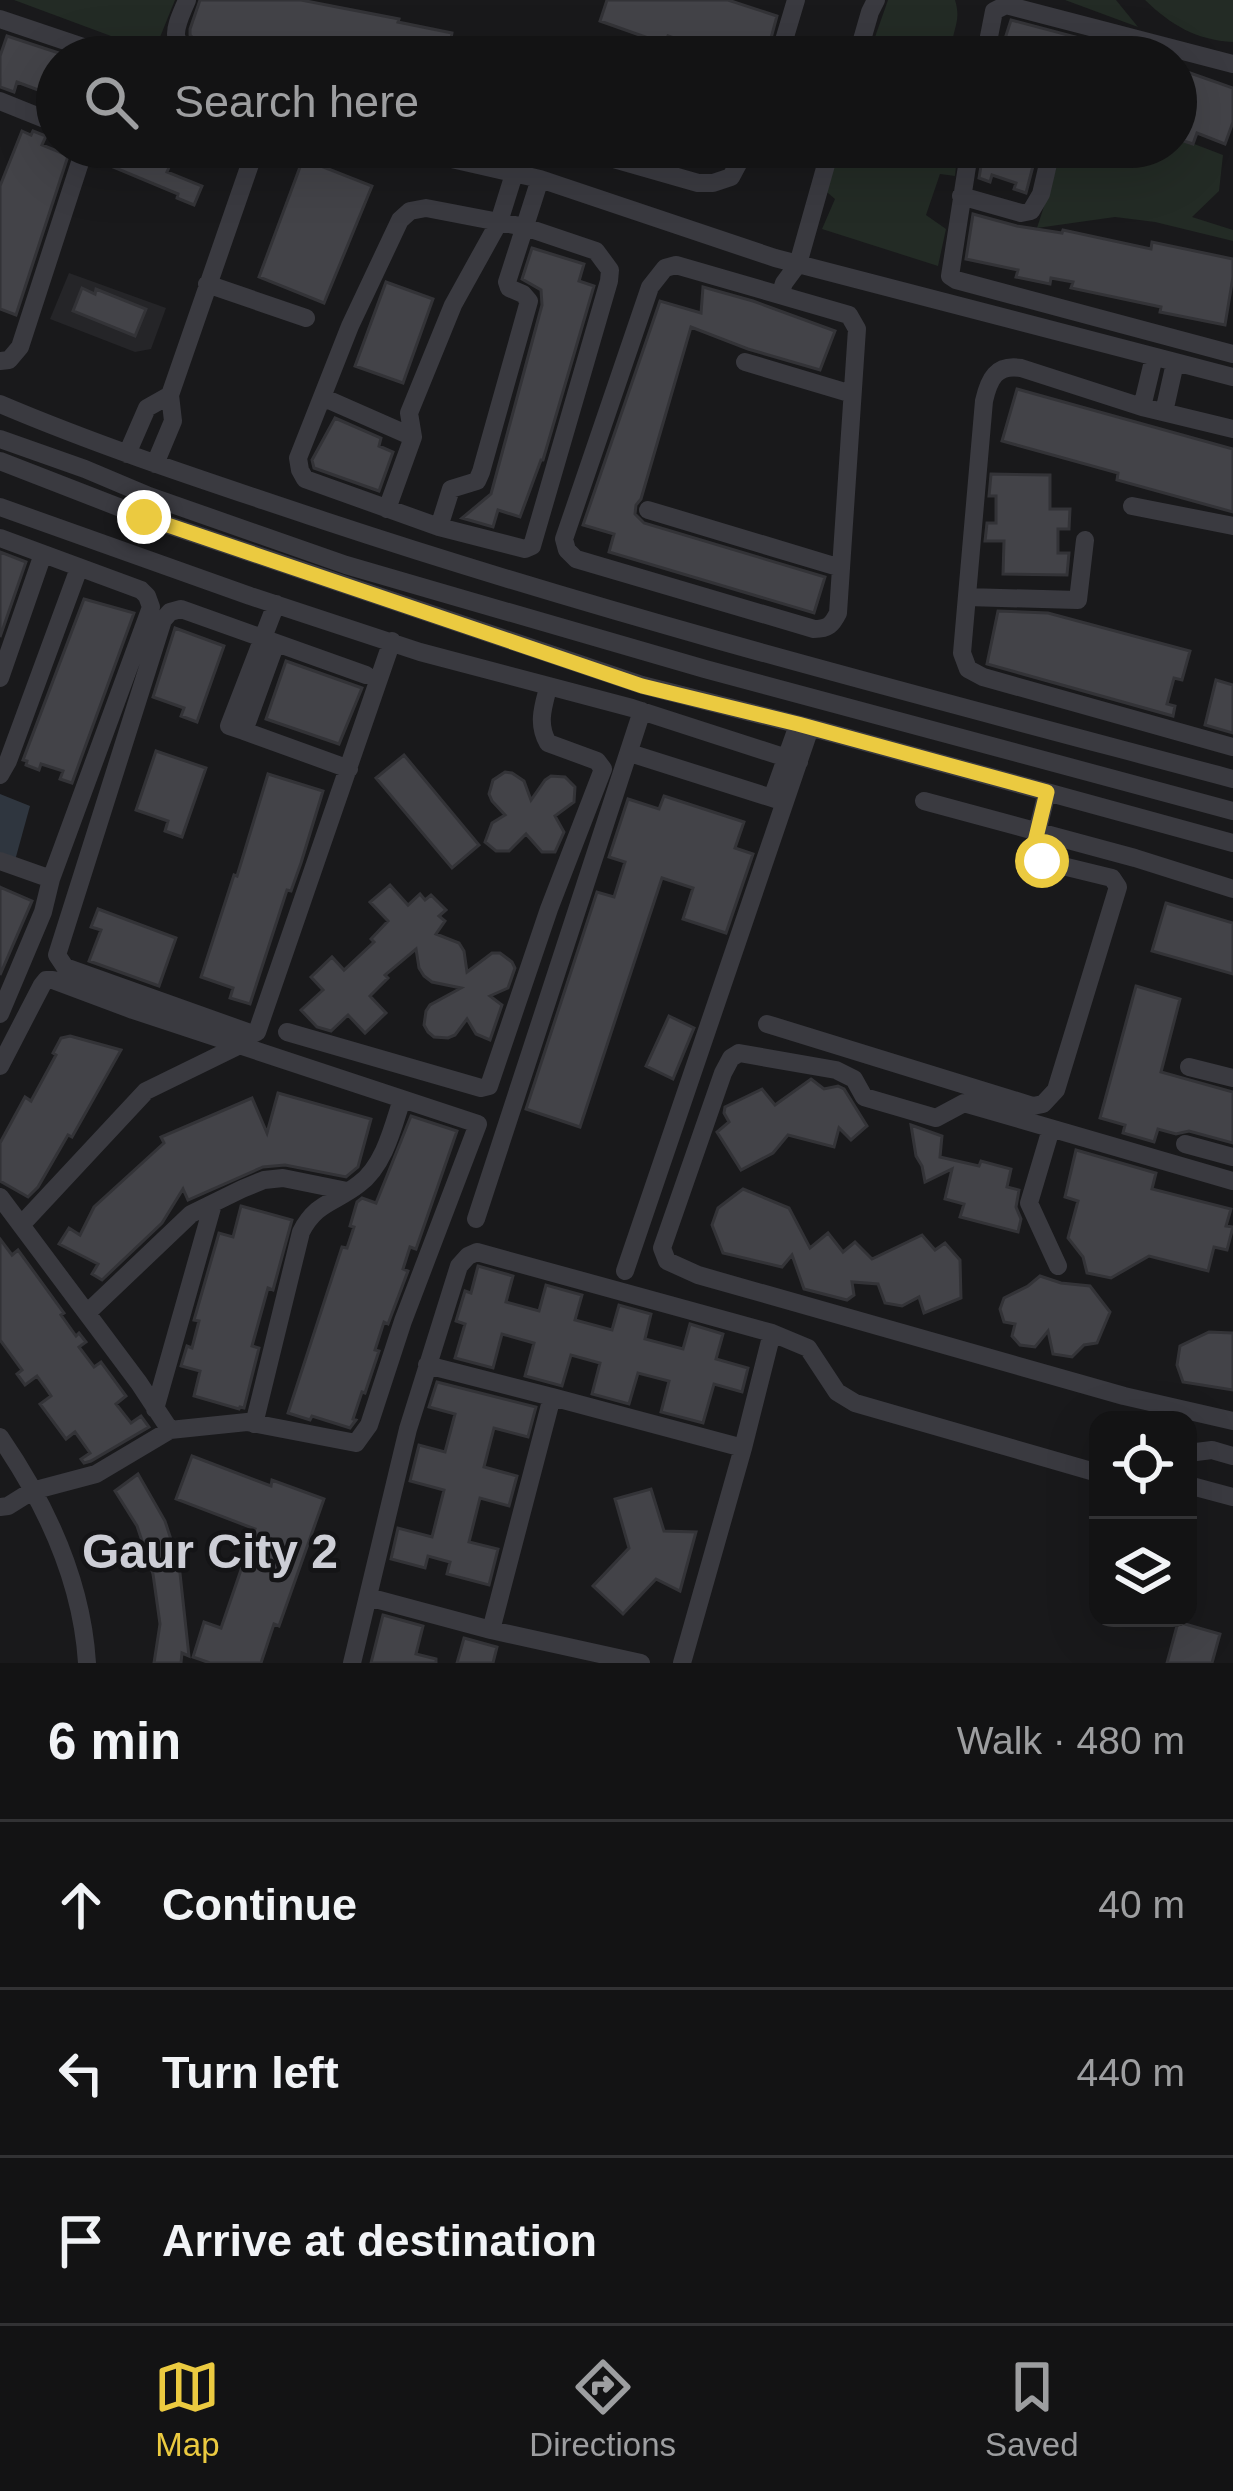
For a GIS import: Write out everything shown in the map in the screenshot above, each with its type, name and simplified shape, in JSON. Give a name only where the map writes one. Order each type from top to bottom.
[{"type":"street","points":[[176,36],[187,0]]},
{"type":"street","points":[[786,36],[796,0]]},
{"type":"street","points":[[863,36],[876,0]]},
{"type":"street","points":[[989,36],[994,11],[1006,5],[1125,36]]},
{"type":"street","points":[[0,20],[49,36]]},
{"type":"street","points":[[1197,55],[1233,64]]},
{"type":"street","points":[[0,101],[36,116]]},
{"type":"street","points":[[0,361],[9,360],[20,347],[78,168]]},
{"type":"street","points":[[155,464],[172,422],[170,395],[248,168]]},
{"type":"street","points":[[498,168],[775,258],[1233,377]]},
{"type":"street","points":[[646,168],[713,183],[730,177],[735,168]]},
{"type":"street","points":[[772,292],[798,264],[825,168]]},
{"type":"street","points":[[966,168],[950,276],[1233,354]]},
{"type":"street","points":[[961,196],[1021,213],[1031,211],[1047,168]]},
{"type":"street","points":[[387,509],[413,437],[409,413],[453,305],[500,222],[514,173]]},
{"type":"street","points":[[440,527],[452,489],[477,481],[481,472],[524,323],[530,302],[507,282],[540,179]]},
{"type":"street","points":[[426,208],[500,222],[596,251],[610,270],[532,546],[515,549],[305,479],[298,458],[350,326],[400,220],[426,208]]},
{"type":"street","points":[[772,292],[775,258]]},
{"type":"street","points":[[676,266],[772,292],[849,315],[857,329],[838,613],[824,629],[576,559],[564,539],[657,274],[676,266]]},
{"type":"street","points":[[207,284],[306,318]]},
{"type":"street","points":[[1141,330],[1142,407]]},
{"type":"street","points":[[745,362],[853,394]]},
{"type":"street","points":[[1164,412],[1174,363]]},
{"type":"street","points":[[1233,429],[1142,407],[1021,368],[1009,366],[995,372],[984,400],[962,653],[968,669],[983,677],[1233,747]]},
{"type":"street","points":[[127,454],[147,408],[170,395]]},
{"type":"street","points":[[322,398],[413,437]]},
{"type":"street","points":[[0,404],[155,464],[437,558],[729,644],[1233,779]]},
{"type":"street","points":[[3,449],[24,414]]},
{"type":"street","points":[[3,449],[144,517],[642,686],[1233,843]]},
{"type":"street","points":[[3,449],[346,565],[705,669],[1233,811]]},
{"type":"street","points":[[1132,506],[1233,526]]},
{"type":"street","points":[[0,507],[250,596],[793,760]]},
{"type":"street","points":[[648,509],[841,568]]},
{"type":"street","points":[[129,553],[144,517]]},
{"type":"street","points":[[0,538],[141,590],[151,607],[43,912],[0,1014]]},
{"type":"street","points":[[967,597],[1078,600],[1084,540]]},
{"type":"street","points":[[0,678],[43,554]]},
{"type":"street","points":[[0,775],[79,568]]},
{"type":"street","points":[[237,629],[250,596]]},
{"type":"street","points":[[276,604],[270,640],[229,726],[349,769]]},
{"type":"street","points":[[366,675],[181,609],[170,612],[57,955],[60,962],[166,1005],[257,1032],[392,641]]},
{"type":"street","points":[[287,1032],[489,1087],[603,769],[597,761],[544,739],[540,716],[548,688]]},
{"type":"street","points":[[476,1220],[642,711]]},
{"type":"street","points":[[626,1271],[804,726]]},
{"type":"street","points":[[630,753],[779,800]]},
{"type":"street","points":[[767,1024],[1034,1106],[1043,1104],[1056,1090],[1118,887],[1112,878],[1034,859],[1047,792]]},
{"type":"street","points":[[924,801],[1135,858],[1233,890]]},
{"type":"street","points":[[0,861],[51,879]]},
{"type":"street","points":[[0,1066],[42,985],[53,980],[478,1124],[403,1321],[369,1426],[356,1443],[254,1424],[170,1430],[96,1474],[32,1491],[0,1507]]},
{"type":"street","points":[[22,1224],[146,1091],[240,1045]]},
{"type":"street","points":[[1233,1181],[964,1103],[936,1118],[864,1097],[854,1079],[836,1070],[739,1053],[723,1073],[662,1248],[667,1261],[698,1275],[1124,1396],[1233,1421]]},
{"type":"street","points":[[1189,1067],[1233,1078]]},
{"type":"street","points":[[254,1424],[301,1232],[315,1209],[368,1176],[402,1099]]},
{"type":"street","points":[[1051,1129],[1029,1203],[1058,1265]]},
{"type":"street","points":[[1185,1144],[1233,1157]]},
{"type":"street","points":[[87,1312],[191,1214],[264,1180],[283,1178],[347,1191]]},
{"type":"street","points":[[0,1197],[170,1430]]},
{"type":"street","points":[[155,1409],[213,1204]]},
{"type":"street","points":[[352,1663],[427,1365],[459,1266],[477,1252],[772,1333],[808,1348],[837,1392],[855,1403],[1089,1470]]},
{"type":"street","points":[[682,1663],[772,1333]]},
{"type":"street","points":[[427,1365],[743,1448]]},
{"type":"street","points":[[490,1630],[552,1397]]},
{"type":"street","points":[[0,1437],[32,1491],[75,1585],[85,1630],[81,1662]]},
{"type":"street","points":[[1197,1452],[1233,1456]]},
{"type":"street","points":[[1197,1488],[1233,1498]]},
{"type":"street","points":[[368,1597],[641,1663]]},
{"type":"shaded area","points":[[14,0],[175,0],[160,36],[111,36]]},
{"type":"shaded area","points":[[888,0],[955,0],[954,36],[875,36]]},
{"type":"shaded area","points":[[1065,0],[1116,0],[1138,27]]},
{"type":"shaded area","points":[[1145,0],[1233,0],[1233,42],[1185,30]]},
{"type":"shaded area","points":[[1197,145],[1223,155],[1219,191],[1192,217],[1233,230],[1233,241],[1115,217],[1037,228],[1056,168],[1197,168]]},
{"type":"shaded area","points":[[829,168],[956,168],[955,176],[940,174],[926,215],[946,229],[938,266],[822,229],[835,199],[822,188]]},
{"type":"shaded area","points":[[69,273],[166,308],[151,349],[135,352],[50,319]]},
{"type":"shaded area","points":[[0,794],[30,806],[14,864],[0,858]]},
{"type":"building","points":[[200,0],[301,0],[452,33],[191,36]]},
{"type":"building","points":[[607,0],[728,0],[777,16],[772,36],[642,36],[600,21]]},
{"type":"building","points":[[1011,20],[1072,36],[1006,36]]},
{"type":"building","points":[[7,36],[36,46],[36,89],[17,82],[14,92],[0,87],[0,56]]},
{"type":"building","points":[[1197,75],[1233,88],[1233,122],[1225,144],[1197,133]]},
{"type":"building","points":[[22,131],[36,132],[36,168],[64,168],[16,315],[0,309],[0,186]]},
{"type":"building","points":[[115,168],[169,168],[167,172],[202,186],[194,205],[177,198],[178,194]]},
{"type":"building","points":[[300,168],[326,168],[372,186],[324,303],[259,277]]},
{"type":"building","points":[[981,168],[1033,168],[1026,193],[1014,189],[1016,183],[992,175],[990,182],[979,178]]},
{"type":"building","points":[[973,214],[1017,226],[1063,230],[1151,249],[1152,242],[1233,259],[1225,325],[1071,288],[1073,282],[1051,278],[1050,284],[1016,277],[1018,270],[966,259]]},
{"type":"building","points":[[532,248],[584,264],[579,281],[594,286],[543,460],[520,517],[498,510],[493,527],[462,518],[491,494],[542,305],[541,290],[522,279]]},
{"type":"building","points":[[386,282],[433,299],[403,383],[355,366]]},
{"type":"building","points":[[703,287],[835,331],[820,370],[691,327],[635,514],[644,523],[825,577],[814,613],[609,552],[614,534],[583,525],[660,301],[701,313]]},
{"type":"building","points":[[82,288],[146,309],[135,336],[73,311]]},
{"type":"building","points":[[1017,389],[1233,449],[1233,512],[1002,441]]},
{"type":"building","points":[[335,418],[381,438],[379,446],[393,452],[379,491],[314,468],[312,460]]},
{"type":"building","points":[[991,474],[1050,475],[1050,509],[1070,509],[1069,529],[1058,529],[1058,553],[1069,553],[1067,575],[1003,574],[1004,541],[985,541],[987,523],[996,523],[996,496],[989,496]]},
{"type":"building","points":[[0,552],[26,562],[0,637]]},
{"type":"building","points":[[84,599],[134,613],[72,783],[60,779],[63,771],[41,764],[39,770],[23,760]]},
{"type":"building","points":[[998,611],[1048,613],[1190,651],[1182,680],[1174,678],[1167,704],[1175,706],[1173,716],[987,664]]},
{"type":"building","points":[[175,628],[224,646],[197,722],[181,716],[184,708],[153,697]]},
{"type":"building","points":[[286,661],[362,688],[339,744],[266,719]]},
{"type":"building","points":[[1216,680],[1233,685],[1233,733],[1205,725]]},
{"type":"building","points":[[156,751],[206,768],[182,837],[165,831],[168,821],[136,810]]},
{"type":"building","points":[[404,755],[479,845],[452,868],[376,778]]},
{"type":"building","points":[[505,772],[524,781],[531,800],[551,776],[565,777],[575,787],[574,802],[555,816],[564,832],[555,852],[542,852],[526,834],[509,851],[496,851],[485,842],[492,823],[505,815],[489,794],[493,780]]},
{"type":"building","points":[[268,774],[323,791],[250,1004],[230,998],[233,988],[201,977]]},
{"type":"building","points":[[664,796],[744,822],[735,848],[753,854],[726,933],[683,919],[693,888],[662,878],[580,1127],[526,1109],[597,892],[614,897],[625,862],[609,857],[628,799],[659,809]]},
{"type":"building","points":[[390,885],[408,905],[420,894],[425,900],[431,895],[446,910],[439,916],[445,921],[436,934],[459,943],[467,972],[492,953],[512,962],[515,968],[508,988],[490,996],[502,1005],[490,1040],[476,1034],[467,1019],[448,1038],[428,1032],[424,1025],[430,1005],[461,988],[424,976],[416,949],[385,975],[388,978],[370,996],[386,1013],[365,1033],[348,1015],[331,1031],[317,1027],[301,1010],[323,990],[311,977],[332,957],[344,970],[374,942],[371,939],[388,921],[370,902]]},
{"type":"building","points":[[0,887],[32,901],[0,975]]},
{"type":"building","points":[[1166,903],[1233,923],[1233,974],[1152,951]]},
{"type":"building","points":[[98,909],[176,938],[159,986],[89,961],[101,930],[91,927]]},
{"type":"building","points":[[1136,986],[1180,999],[1161,1072],[1233,1092],[1233,1143],[1189,1131],[1176,1134],[1158,1129],[1154,1142],[1123,1133],[1125,1125],[1100,1118]]},
{"type":"building","points":[[669,1016],[694,1028],[673,1079],[646,1066]]},
{"type":"building","points":[[70,1036],[121,1050],[72,1137],[68,1135],[28,1197],[0,1181],[0,1143],[25,1097],[31,1101],[61,1038]]},
{"type":"building","points":[[811,1079],[824,1089],[844,1089],[867,1126],[851,1140],[839,1128],[834,1147],[788,1135],[773,1153],[741,1170],[717,1132],[729,1122],[725,1107],[762,1089],[775,1105]]},
{"type":"building","points":[[278,1093],[371,1119],[358,1167],[346,1177],[285,1165],[263,1167],[188,1200],[183,1189],[162,1223],[102,1280],[92,1274],[98,1264],[59,1244],[69,1228],[80,1235],[94,1207],[164,1143],[161,1137],[252,1098],[267,1133]]},
{"type":"building","points":[[411,1116],[457,1131],[416,1249],[410,1247],[403,1269],[408,1271],[388,1324],[384,1322],[356,1420],[350,1428],[288,1413],[342,1247],[347,1248],[354,1227],[350,1226],[357,1202],[362,1198],[376,1203]]},
{"type":"building","points":[[911,1125],[942,1136],[940,1157],[1011,1169],[1007,1187],[1019,1190],[1018,1232],[960,1217],[964,1204],[945,1199],[952,1169],[925,1182]]},
{"type":"building","points":[[1076,1150],[1156,1173],[1152,1189],[1231,1209],[1226,1226],[1233,1227],[1227,1250],[1214,1247],[1208,1271],[1149,1256],[1111,1278],[1087,1273],[1083,1257],[1068,1238],[1078,1201],[1065,1197]]},
{"type":"building","points":[[743,1189],[789,1208],[810,1248],[828,1233],[843,1252],[855,1242],[872,1259],[922,1235],[935,1250],[945,1243],[960,1260],[961,1298],[924,1313],[919,1297],[902,1306],[885,1303],[878,1284],[852,1282],[854,1295],[847,1300],[804,1289],[792,1255],[782,1267],[723,1253],[712,1225],[718,1208]]},
{"type":"building","points":[[241,1206],[292,1220],[273,1290],[268,1288],[252,1346],[259,1348],[244,1408],[239,1409],[194,1396],[200,1371],[181,1366],[187,1346],[192,1348],[199,1321],[194,1320],[219,1233],[233,1237]]},
{"type":"building","points":[[0,1239],[12,1255],[18,1250],[76,1336],[79,1333],[86,1342],[79,1347],[94,1367],[101,1362],[126,1396],[116,1404],[131,1423],[141,1416],[149,1427],[91,1461],[81,1459],[90,1453],[75,1432],[66,1439],[40,1404],[51,1396],[37,1376],[25,1385],[17,1374],[22,1370],[0,1340]]},
{"type":"building","points":[[478,1266],[513,1276],[506,1302],[539,1311],[546,1285],[582,1295],[575,1320],[612,1330],[619,1305],[651,1314],[645,1339],[683,1349],[690,1324],[723,1334],[716,1359],[748,1368],[742,1392],[714,1384],[703,1423],[661,1412],[669,1381],[638,1373],[629,1404],[592,1394],[600,1363],[571,1355],[562,1386],[525,1376],[534,1343],[502,1334],[493,1368],[455,1358],[465,1324],[456,1321]]},
{"type":"building","points":[[1040,1276],[1090,1286],[1110,1312],[1097,1343],[1084,1345],[1072,1357],[1053,1354],[1048,1331],[1035,1347],[1020,1345],[1012,1336],[1015,1324],[1004,1322],[1000,1309],[1004,1298]]},
{"type":"building","points":[[1209,1332],[1233,1333],[1233,1390],[1183,1382],[1177,1365],[1180,1346]]},
{"type":"building","points":[[437,1382],[536,1407],[528,1437],[494,1428],[484,1467],[517,1476],[509,1506],[480,1498],[469,1542],[498,1549],[489,1585],[447,1574],[450,1562],[428,1556],[425,1568],[391,1559],[398,1528],[432,1537],[444,1490],[410,1481],[419,1445],[445,1452],[455,1414],[429,1407]]},
{"type":"building","points":[[192,1456],[271,1486],[272,1480],[324,1499],[261,1663],[210,1663],[193,1657],[204,1622],[221,1628],[255,1529],[176,1499]]},
{"type":"building","points":[[138,1474],[165,1521],[179,1564],[189,1656],[182,1653],[181,1663],[154,1663],[160,1624],[153,1574],[137,1526],[115,1491]]},
{"type":"building","points":[[651,1489],[664,1531],[696,1532],[680,1591],[656,1579],[623,1614],[593,1586],[629,1548],[615,1499]]},
{"type":"building","points":[[383,1615],[423,1626],[416,1654],[436,1659],[436,1663],[371,1663]]},
{"type":"building","points":[[1177,1627],[1220,1634],[1212,1663],[1167,1663]]},
{"type":"building","points":[[464,1638],[497,1647],[493,1663],[457,1663]]},
{"type":"district","name":"Gaur City 2","points":[[210,1551]]},
{"type":"route","points":[[144,517],[642,686],[1047,792],[1032,854],[1042,861]]}]
